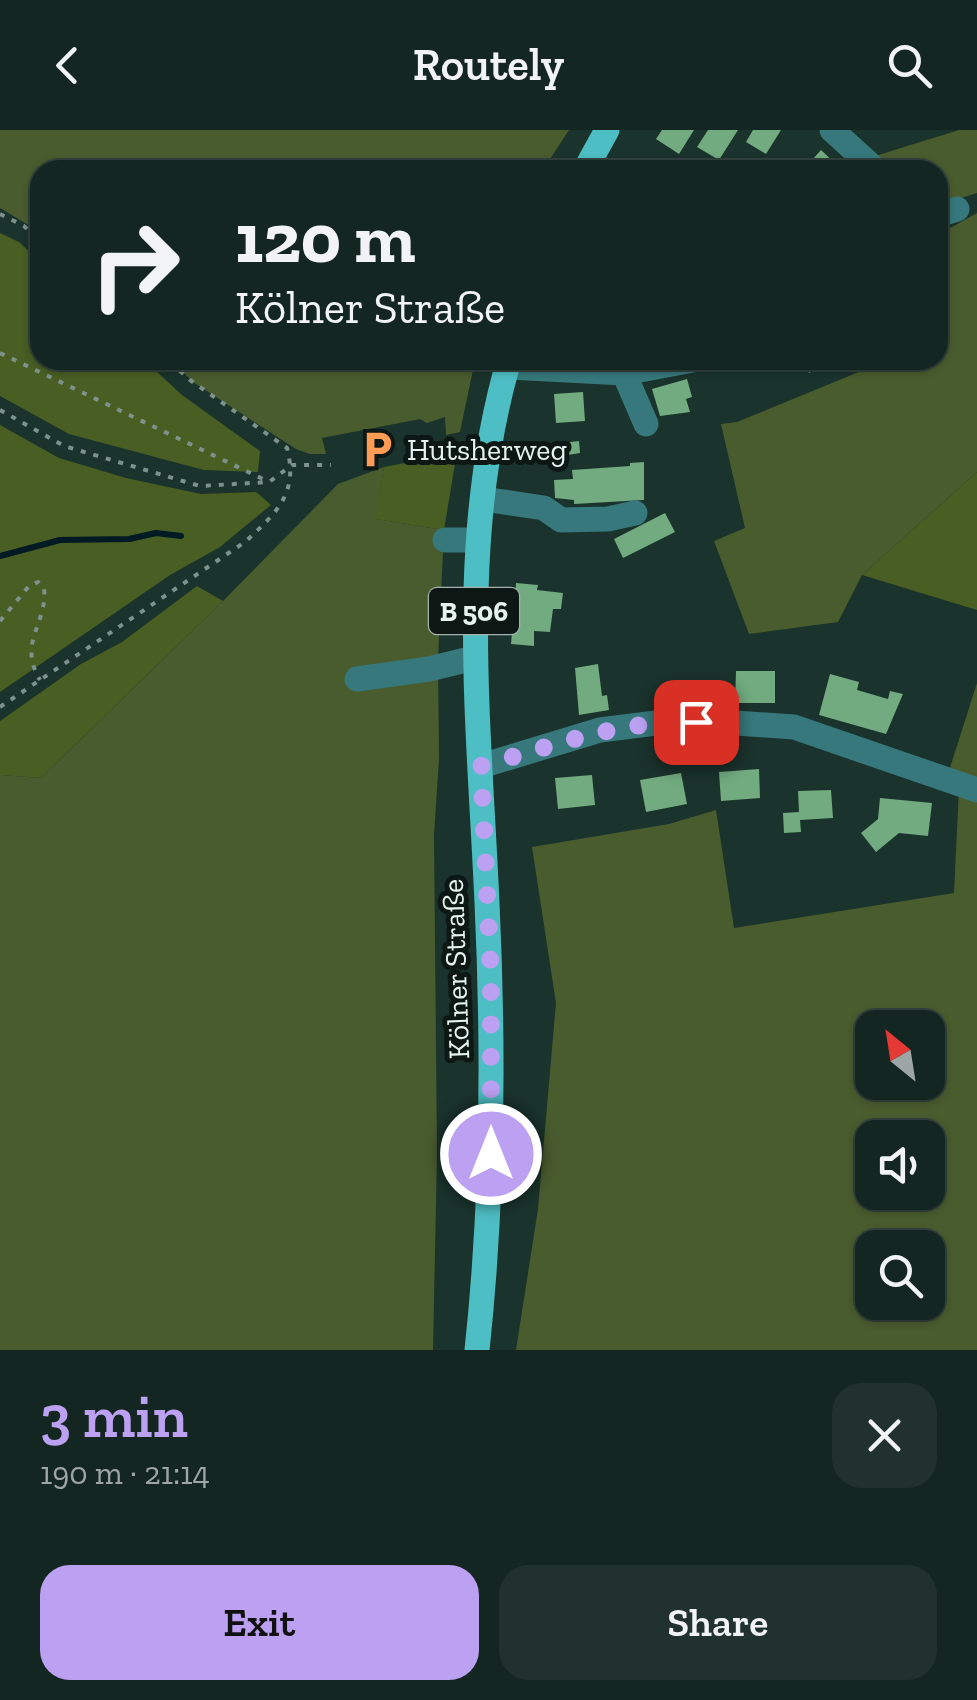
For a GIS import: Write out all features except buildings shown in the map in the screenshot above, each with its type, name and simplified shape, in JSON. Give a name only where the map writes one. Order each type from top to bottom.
[{"type":"main road","points":[[590,160],[607,130]]},
{"type":"main road","name":"Kölner Straße","points":[[477,1350],[491,1154],[491,976],[474,658],[478,540],[507,370]]},
{"type":"street","points":[[832,130],[865,160]]},
{"type":"street","points":[[624,370],[646,424]]},
{"type":"street","points":[[483,499],[544,508],[561,520],[608,519],[635,512]]},
{"type":"street","points":[[445,540],[478,540]]},
{"type":"street","points":[[357,679],[430,670],[474,658]]},
{"type":"street","points":[[481,766],[600,730],[672,721],[722,722],[794,727],[969,787]]},
{"type":"path","points":[[0,214],[30,232]]},
{"type":"path","points":[[0,353],[30,367]]},
{"type":"path","points":[[35,370],[269,482]]},
{"type":"path","points":[[0,707],[245,542],[274,514],[289,492],[292,466],[287,448],[179,370]]},
{"type":"path","points":[[0,410],[64,446],[200,486],[269,482],[292,466],[330,465]]},
{"type":"path","points":[[0,621],[29,586],[38,582],[44,588],[31,648],[31,665],[40,680]]},
{"type":"green space","points":[[0,130],[569,130],[550,160],[30,160],[30,226],[0,208]]},
{"type":"green space","points":[[959,130],[977,130],[977,193],[948,202],[948,160],[879,160],[875,156]]},
{"type":"green space","points":[[977,213],[977,472],[862,575],[838,622],[749,634],[714,541],[745,528],[721,424],[737,422],[864,370],[948,370],[948,229]]},
{"type":"green space","points":[[0,233],[30,252],[30,370],[155,370],[182,395],[260,451],[258,472],[204,470],[69,434],[0,396]]},
{"type":"green space","points":[[181,370],[473,370],[460,432],[446,435],[445,417],[427,423],[420,419],[322,438],[326,454],[296,449],[193,382]]},
{"type":"green space","points":[[0,425],[59,458],[126,478],[201,494],[256,492],[271,505],[220,547],[170,575],[0,692],[0,559],[60,542],[130,542],[156,535],[184,538],[183,534],[156,531],[129,538],[59,538],[0,553]]},
{"type":"green space","points":[[441,456],[456,458],[444,530],[375,519],[384,467]]},
{"type":"green space","points":[[384,467],[376,519],[444,530],[434,835],[437,1154],[433,1350],[0,1350],[0,775],[41,778],[338,484]]},
{"type":"green space","points":[[977,472],[977,610],[862,575]]},
{"type":"green space","points":[[197,586],[223,601],[41,778],[0,775],[0,721],[81,664],[122,642]]},
{"type":"green space","points":[[977,683],[977,785],[948,774]]},
{"type":"green space","points":[[959,788],[977,795],[977,1350],[516,1350],[538,1209],[556,1003],[532,847],[669,824],[716,810],[734,928],[954,893]]},
{"type":"waterway","points":[[0,556],[60,540],[129,539],[156,533],[181,536]]},
{"type":"place","name":"Hutsherweg","points":[[377,450]]},
{"type":"route","points":[[491,1154],[491,976],[481,766],[600,730],[696,722]]}]
